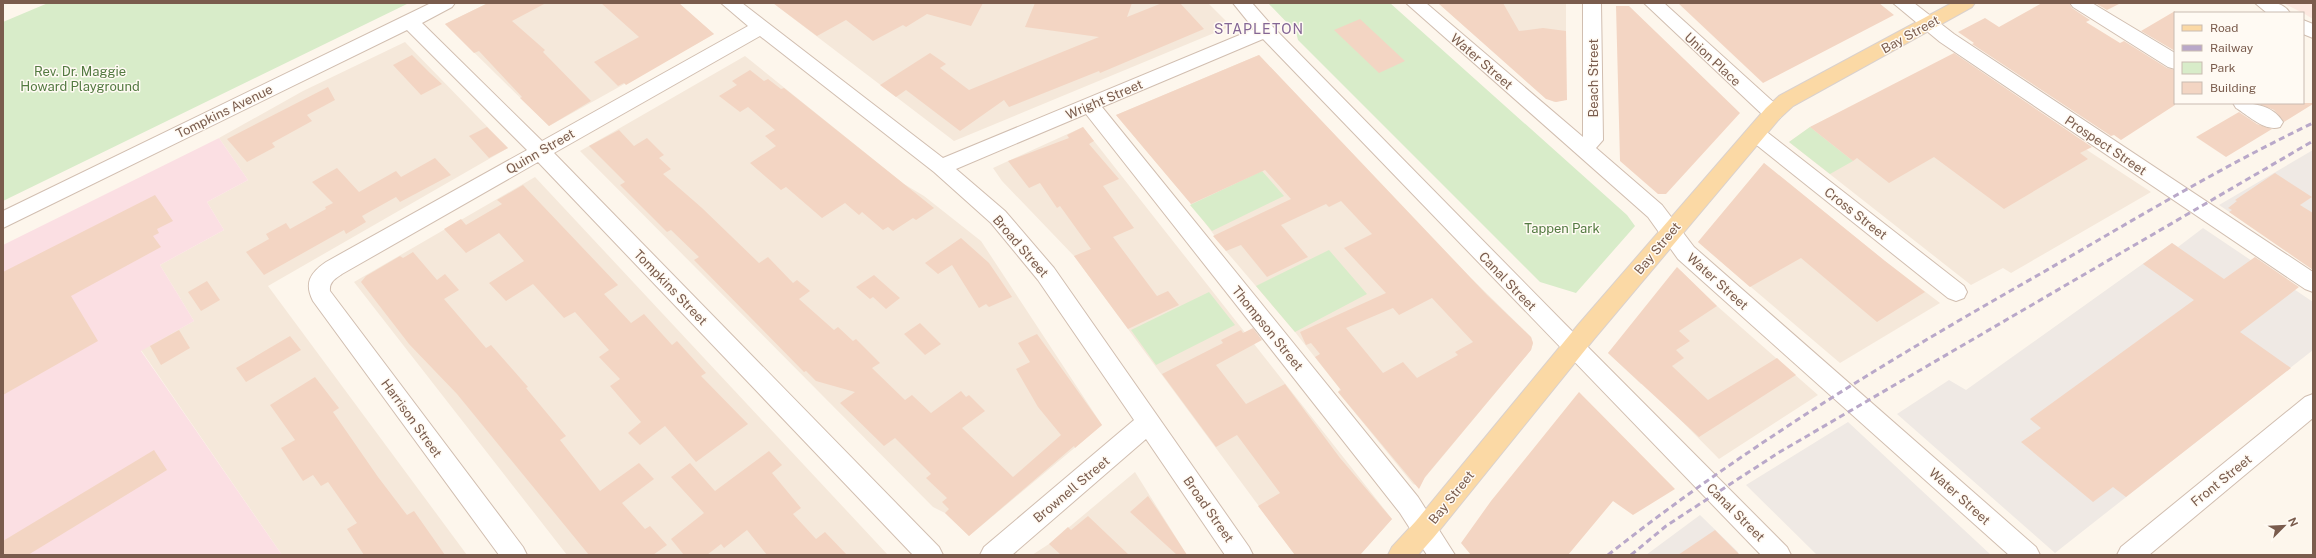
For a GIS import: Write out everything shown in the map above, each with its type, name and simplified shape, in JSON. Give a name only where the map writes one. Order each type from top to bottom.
[{"type":"main road","name":"Bay Street","points":[[1401,555],[1425,529],[1574,347],[1671,232],[1786,101],[1966,3]]},
{"type":"street","name":"Tompkins Avenue","points":[[3,220],[446,3]]},
{"type":"street","name":"Broad Street","points":[[730,3],[941,167],[998,217],[1046,274],[1240,555]]},
{"type":"street","name":"Canal Street","points":[[1242,3],[1266,31],[1778,555]]},
{"type":"street","name":"Water Street","points":[[1415,3],[1655,211],[1686,253],[2027,555]]},
{"type":"street","name":"Beach Street","points":[[1582,148],[1593,140],[1592,3]]},
{"type":"street","name":"Union Place","points":[[1653,3],[1773,114]]},
{"type":"street","name":"Prospect Street","points":[[1902,3],[1928,24],[2313,283]]},
{"type":"street","points":[[2079,3],[2174,61]]},
{"type":"street","points":[[2264,3],[2279,12]]},
{"type":"street","name":"Tompkins Street","points":[[409,20],[540,151],[930,555]]},
{"type":"street","name":"Quinn Street","points":[[321,278],[334,268],[761,27]]},
{"type":"street","points":[[2304,27],[2313,32]]},
{"type":"street","name":"Wright Street","points":[[941,167],[1266,31]]},
{"type":"street","points":[[2244,104],[2273,122]]},
{"type":"street","name":"Thompson Street","points":[[1089,105],[1410,505],[1442,555]]},
{"type":"street","name":"Cross Street","points":[[1756,134],[1956,292]]},
{"type":"street","name":"Harrison Street","points":[[321,278],[319,285],[322,295],[514,555]]},
{"type":"street","name":"Front Street","points":[[2130,555],[2313,404]]},
{"type":"street","name":"Brownell Street","points":[[993,555],[1148,422]]},
{"type":"shaded area","points":[[488,3],[678,3],[714,34],[549,126],[445,24]]},
{"type":"shaded area","points":[[773,3],[1208,3],[1231,26],[954,141]]},
{"type":"shaded area","points":[[1438,3],[1566,3],[1566,92],[1564,100],[1554,102],[1546,98]]},
{"type":"shaded area","points":[[2283,3],[2313,3],[2313,19],[2304,14],[2304,12]]},
{"type":"shaded area","points":[[405,42],[508,148],[268,286],[467,555],[282,555],[141,350],[194,321],[160,265],[224,230],[207,202],[248,180],[219,138],[303,91]]},
{"type":"shaded area","points":[[1259,55],[1471,278],[1531,337],[1533,343],[1531,350],[1418,486],[1413,484],[1338,392],[1340,389],[1295,332],[1226,251],[1191,204],[1116,115]]},
{"type":"shaded area","points":[[745,56],[904,184],[924,196],[981,241],[1102,425],[969,536],[945,513],[933,507],[580,151]]},
{"type":"shaded area","points":[[1859,103],[2087,150],[2151,192],[2011,273],[2003,268],[1971,285],[1789,142],[1810,127]]},
{"type":"shaded area","points":[[1083,127],[1392,519],[1360,555],[1295,555],[1074,256],[1002,181],[993,168]]},
{"type":"shaded area","points":[[219,138],[248,180],[207,202],[224,230],[160,265],[194,321],[141,351],[282,555],[3,555],[3,245]]},
{"type":"shaded area","points":[[2313,150],[2313,268],[2219,205]]},
{"type":"shaded area","points":[[1764,163],[1885,261],[1940,303],[1840,363],[1698,242]]},
{"type":"shaded area","points":[[535,177],[888,555],[567,555],[354,282]]},
{"type":"shaded area","points":[[2203,228],[2313,302],[2313,350],[2055,553],[1897,414],[1949,380],[1966,390],[2172,243],[2178,247]]},
{"type":"shaded area","points":[[1681,271],[1717,306],[1818,395],[1719,459],[1644,383],[1641,384],[1608,353]]},
{"type":"shaded area","points":[[1848,422],[1991,555],[1817,555],[1746,485]]},
{"type":"shaded area","points":[[1135,472],[1187,555],[1032,555],[1049,544]]},
{"type":"shaded area","points":[[1700,515],[1738,552],[1738,555],[1646,555]]},
{"type":"green space","name":"Rev. Dr. Maggie Howard Playground","points":[[48,3],[409,3],[3,201],[3,22]]},
{"type":"green space","name":"Tappen Park","points":[[1268,3],[1390,3],[1627,215],[1635,226],[1576,293],[1540,282],[1298,40],[1296,32]]},
{"type":"green space","points":[[1810,127],[1853,161],[1830,174],[1789,142]]},
{"type":"green space","points":[[1262,171],[1284,196],[1212,231],[1190,205]]},
{"type":"green space","points":[[1329,250],[1367,294],[1295,332],[1256,286]]},
{"type":"green space","points":[[1209,292],[1235,325],[1156,365],[1131,330]]},
{"type":"building","points":[[488,3],[546,3],[512,21],[545,50],[543,52],[591,101],[549,126],[520,98],[522,97],[479,51],[474,53],[445,24]]},
{"type":"building","points":[[601,3],[679,3],[714,34],[626,85],[624,83],[618,86],[594,62],[639,37]]},
{"type":"building","points":[[773,3],[983,3],[971,26],[927,14],[906,27],[903,25],[873,41],[846,20],[817,36]]},
{"type":"building","points":[[1035,3],[1132,3],[1127,17],[1162,3],[1180,3],[1204,29],[1100,73],[1099,71],[1009,107],[1004,100],[960,131],[906,90],[896,97],[880,85],[930,53],[946,64],[940,68],[969,90],[1099,37],[1025,27]]},
{"type":"building","points":[[1438,3],[1503,3],[1519,31],[1543,28],[1566,31],[1567,100],[1556,102],[1546,99]]},
{"type":"building","points":[[1678,3],[1879,3],[1894,15],[1763,83]]},
{"type":"building","points":[[2042,3],[2069,3],[2072,8],[2090,20],[2086,22],[2120,43],[2124,41],[2167,68],[2174,70],[2175,105],[2121,140],[2114,135],[2111,136],[1972,44],[1974,43],[1958,32],[1985,18],[1999,27]]},
{"type":"building","points":[[2095,3],[2121,3],[2107,10]]},
{"type":"building","points":[[1616,6],[1629,6],[1740,113],[1666,194],[1658,194],[1620,161]]},
{"type":"building","points":[[2175,11],[2174,50],[2141,31]]},
{"type":"building","points":[[1360,19],[1405,61],[1379,73],[1334,30]]},
{"type":"building","points":[[1954,53],[2092,147],[2080,153],[2088,159],[2004,209],[1934,157],[1889,183],[1857,158],[1853,161],[1810,127]]},
{"type":"building","points":[[412,55],[442,84],[421,95],[393,65]]},
{"type":"building","points":[[1259,55],[1487,295],[1531,337],[1533,343],[1531,350],[1425,477],[1419,489],[1338,392],[1341,390],[1315,357],[1320,354],[1311,343],[1306,345],[1300,332],[1386,293],[1344,248],[1372,234],[1341,201],[1329,207],[1326,204],[1281,225],[1308,257],[1267,277],[1241,245],[1226,251],[1213,236],[1291,199],[1265,170],[1191,204],[1116,115]],"holes":[[[1432,298],[1473,342],[1455,352],[1458,355],[1417,378],[1403,362],[1383,373],[1346,328],[1393,308],[1399,315]]]},
{"type":"building","points":[[750,70],[764,81],[768,79],[781,89],[784,88],[934,208],[916,220],[913,218],[893,231],[888,227],[883,230],[862,212],[859,215],[845,203],[822,218],[786,187],[781,190],[750,163],[776,146],[765,136],[775,130],[748,107],[740,112],[719,96],[737,85],[732,81]]},
{"type":"building","points":[[328,87],[335,100],[307,115],[312,121],[272,143],[275,147],[247,162],[227,139]]},
{"type":"building","points":[[2313,103],[2284,122],[2274,110],[2259,104]]},
{"type":"building","points":[[2239,112],[2257,124],[2272,129],[2226,157],[2196,137]]},
{"type":"building","points":[[487,127],[508,148],[489,158],[469,136]]},
{"type":"building","points":[[1083,127],[1094,141],[1089,144],[1119,179],[1103,186],[1134,228],[1113,237],[1157,296],[1168,291],[1179,305],[1128,329],[1074,256],[1091,249],[1060,206],[1057,208],[1040,183],[1029,188],[1008,161],[1069,138],[1067,135]]},
{"type":"building","points":[[619,130],[634,146],[647,138],[664,155],[659,158],[671,169],[663,174],[702,208],[759,263],[768,257],[793,283],[797,280],[810,291],[799,299],[834,330],[838,327],[853,341],[856,339],[880,363],[872,368],[905,400],[912,395],[931,413],[961,391],[966,397],[969,395],[985,411],[962,428],[1013,477],[1061,435],[1038,407],[1016,369],[1030,362],[1018,343],[1037,334],[1102,425],[1075,448],[1074,446],[969,536],[945,513],[949,509],[942,502],[947,498],[926,478],[931,474],[895,438],[884,446],[840,403],[855,392],[816,381],[806,371],[804,372],[694,260],[699,257],[671,230],[667,232],[620,185],[625,182],[589,146]]},
{"type":"building","points":[[435,158],[451,175],[400,202],[396,197],[362,216],[366,222],[346,234],[344,230],[264,275],[246,252],[269,239],[266,234],[286,223],[290,229],[326,209],[325,207],[333,203],[312,182],[337,168],[359,192],[396,171],[401,177]]},
{"type":"building","points":[[1764,163],[1925,292],[1877,322],[1801,258],[1750,287],[1698,242]]},
{"type":"building","points":[[2275,173],[2312,197],[2300,205],[2313,213],[2313,270],[2229,212],[2232,210],[2228,208],[2237,201],[2235,200]]},
{"type":"building","points":[[523,185],[618,285],[604,294],[631,323],[644,314],[672,345],[677,341],[706,373],[701,376],[748,424],[696,462],[665,426],[640,445],[628,433],[641,422],[610,386],[620,379],[599,357],[609,350],[575,312],[564,318],[533,284],[506,301],[489,283],[524,261],[499,233],[466,253],[444,229],[461,219],[466,225],[502,204],[497,200]]},
{"type":"building","points":[[155,195],[173,221],[157,229],[159,233],[153,236],[161,247],[71,296],[98,341],[3,395],[3,272]]},
{"type":"building","points":[[961,238],[989,263],[1012,297],[989,307],[986,304],[979,308],[952,265],[938,274],[925,263]]},
{"type":"building","points":[[2172,243],[2224,279],[2255,257],[2299,287],[2240,332],[2291,368],[2126,497],[2113,487],[2093,502],[2021,442],[2041,428],[2030,419],[2194,300],[2143,264]]},
{"type":"building","points":[[413,252],[437,280],[445,274],[459,290],[444,299],[486,348],[491,345],[528,387],[526,388],[566,436],[560,440],[600,491],[639,463],[654,479],[622,503],[645,529],[650,526],[667,545],[653,555],[589,555],[457,394],[409,344],[361,282],[366,276],[400,256],[403,258]]},
{"type":"building","points":[[1677,267],[1717,306],[1679,331],[1690,341],[1676,350],[1684,358],[1672,366],[1708,400],[1777,358],[1796,375],[1699,437],[1608,353]]},
{"type":"building","points":[[874,275],[900,298],[886,309],[873,297],[870,299],[856,287]]},
{"type":"building","points":[[207,281],[220,300],[201,311],[188,292]]},
{"type":"building","points":[[920,323],[941,344],[925,355],[904,334]]},
{"type":"building","points":[[1253,328],[1262,340],[1216,365],[1246,404],[1285,384],[1340,458],[1392,519],[1360,555],[1295,555],[1258,506],[1280,493],[1237,435],[1216,447],[1162,374],[1223,343],[1221,340],[1241,330],[1243,333]]},
{"type":"building","points":[[179,330],[190,348],[161,365],[150,346]]},
{"type":"building","points":[[290,336],[301,350],[246,382],[236,368]]},
{"type":"building","points":[[315,377],[339,408],[333,412],[378,477],[407,515],[414,511],[445,555],[364,555],[347,529],[357,523],[328,482],[321,486],[313,475],[303,481],[281,448],[295,440],[270,405]]},
{"type":"building","points":[[1579,392],[1675,489],[1633,515],[1613,501],[1568,555],[1471,555],[1461,543],[1491,501]]},
{"type":"building","points":[[154,450],[167,470],[28,555],[3,555],[3,541]]},
{"type":"building","points":[[769,451],[782,465],[772,473],[801,508],[793,514],[816,539],[825,532],[847,555],[767,555],[747,530],[724,548],[721,544],[707,555],[684,555],[671,539],[704,513],[671,477],[690,463],[715,491]]},
{"type":"building","points":[[1148,496],[1187,555],[1177,555],[1130,512]]},
{"type":"building","points":[[1088,516],[1129,555],[1061,555],[1049,544],[1068,527],[1071,530]]},
{"type":"building","points":[[1715,530],[1740,555],[1678,555]]},
{"type":"railway","points":[[1608,555],[1659,516],[1764,441],[1873,372],[2175,196],[2243,158],[2313,123]]},
{"type":"railway","points":[[1631,555],[1666,526],[1778,453],[2313,141]]},
{"type":"district","name":"STAPLETON","points":[[1259,29]]}]
